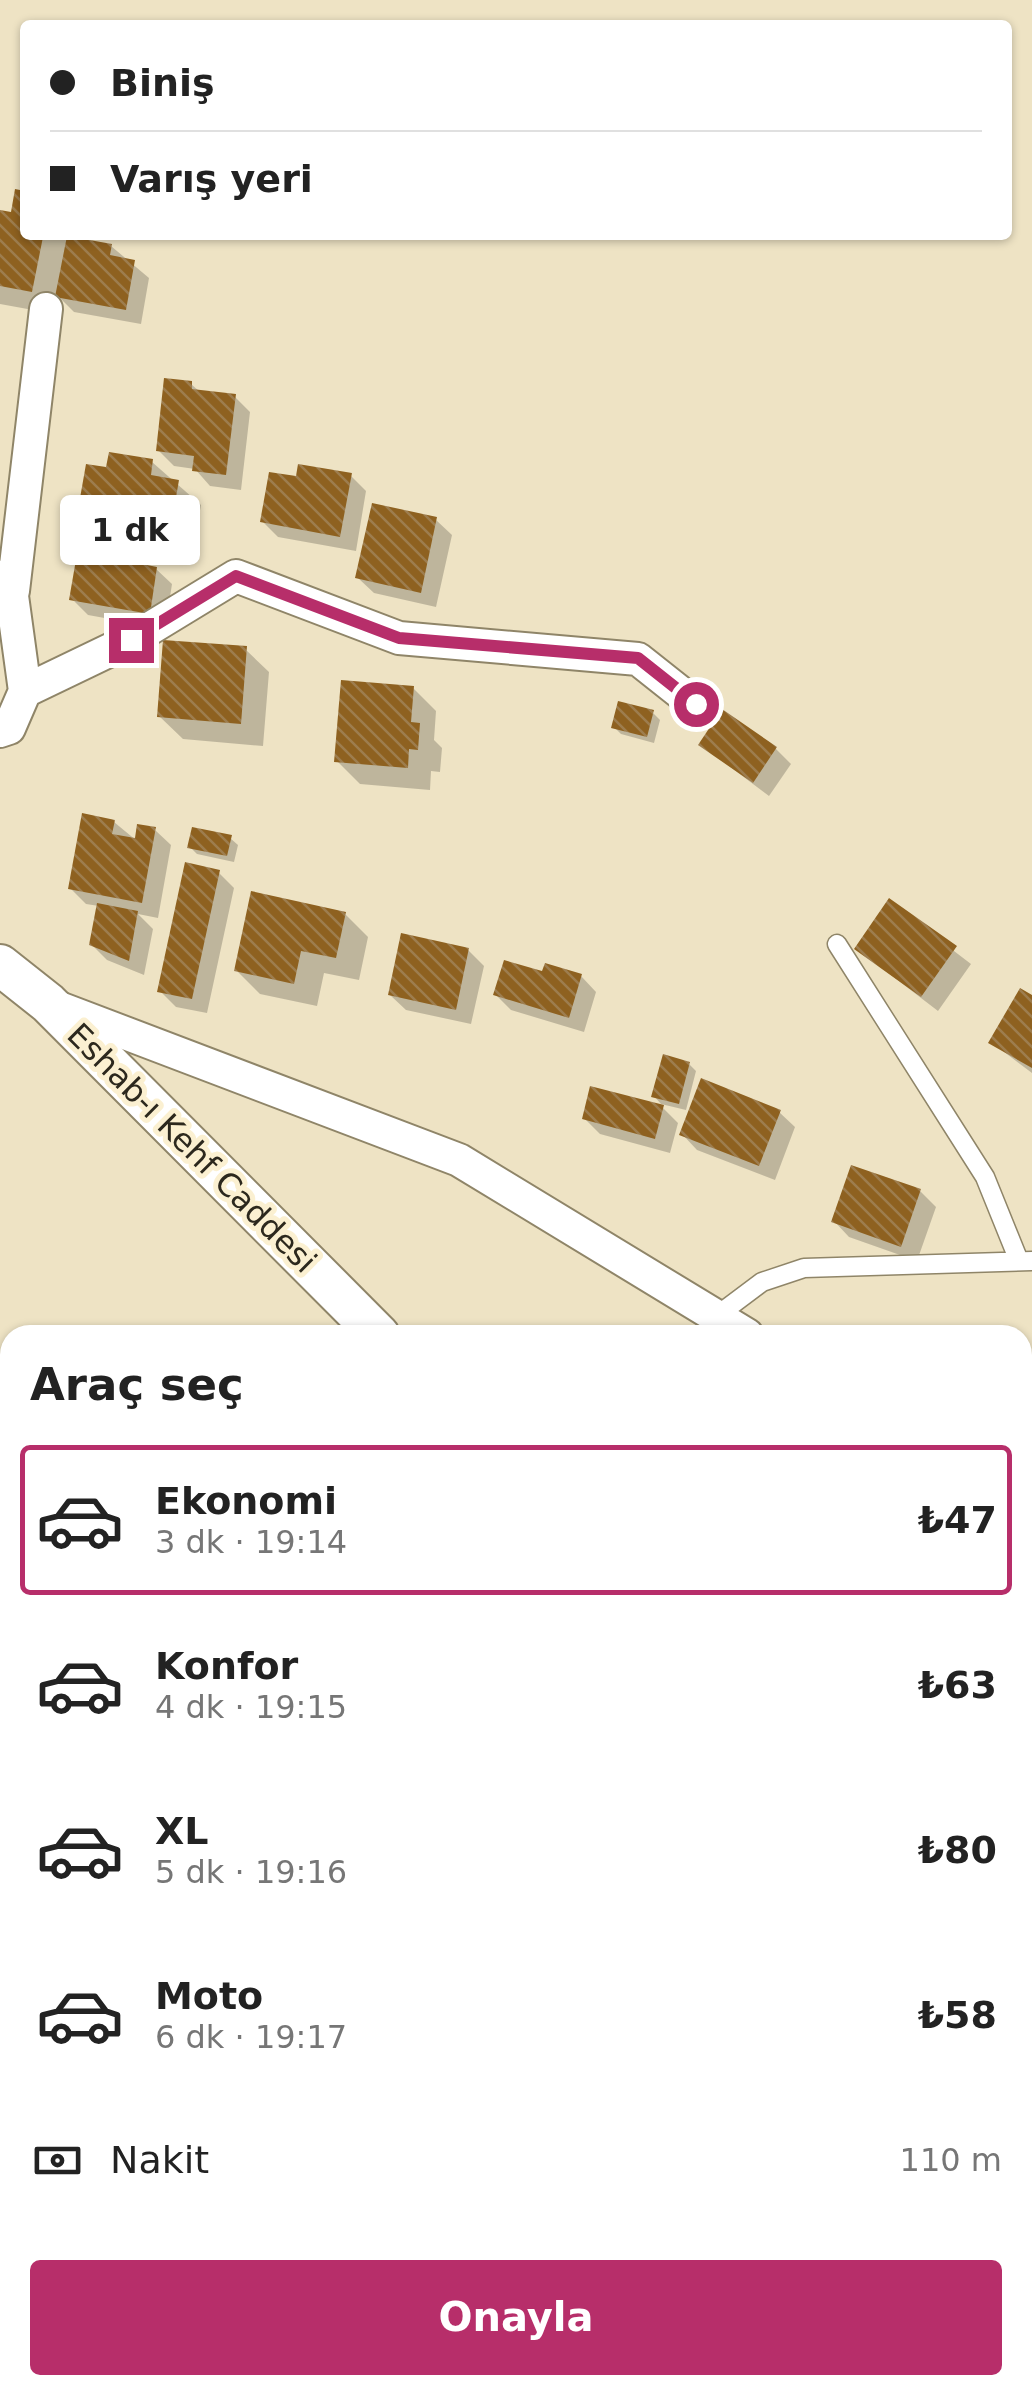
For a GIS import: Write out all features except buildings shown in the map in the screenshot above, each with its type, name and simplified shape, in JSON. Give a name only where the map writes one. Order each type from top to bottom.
[{"type":"street","points":[[13,592],[46,308]]},
{"type":"street","points":[[0,535],[13,592],[25,690],[9,728],[0,731]]},
{"type":"street","points":[[25,690],[131,640],[236,576],[399,638],[638,658],[696,704]]},
{"type":"street","name":"Eshab-ı Kehf Caddesi","points":[[0,966],[48,1004],[369,1325]]},
{"type":"street","points":[[48,1004],[460,1160],[732,1325]]},
{"type":"lane","points":[[718,1315],[762,1282],[804,1268],[1025,1261],[985,1177],[837,944]]},
{"type":"route","points":[[131,640],[236,576],[399,638],[638,658],[696,704]]}]
